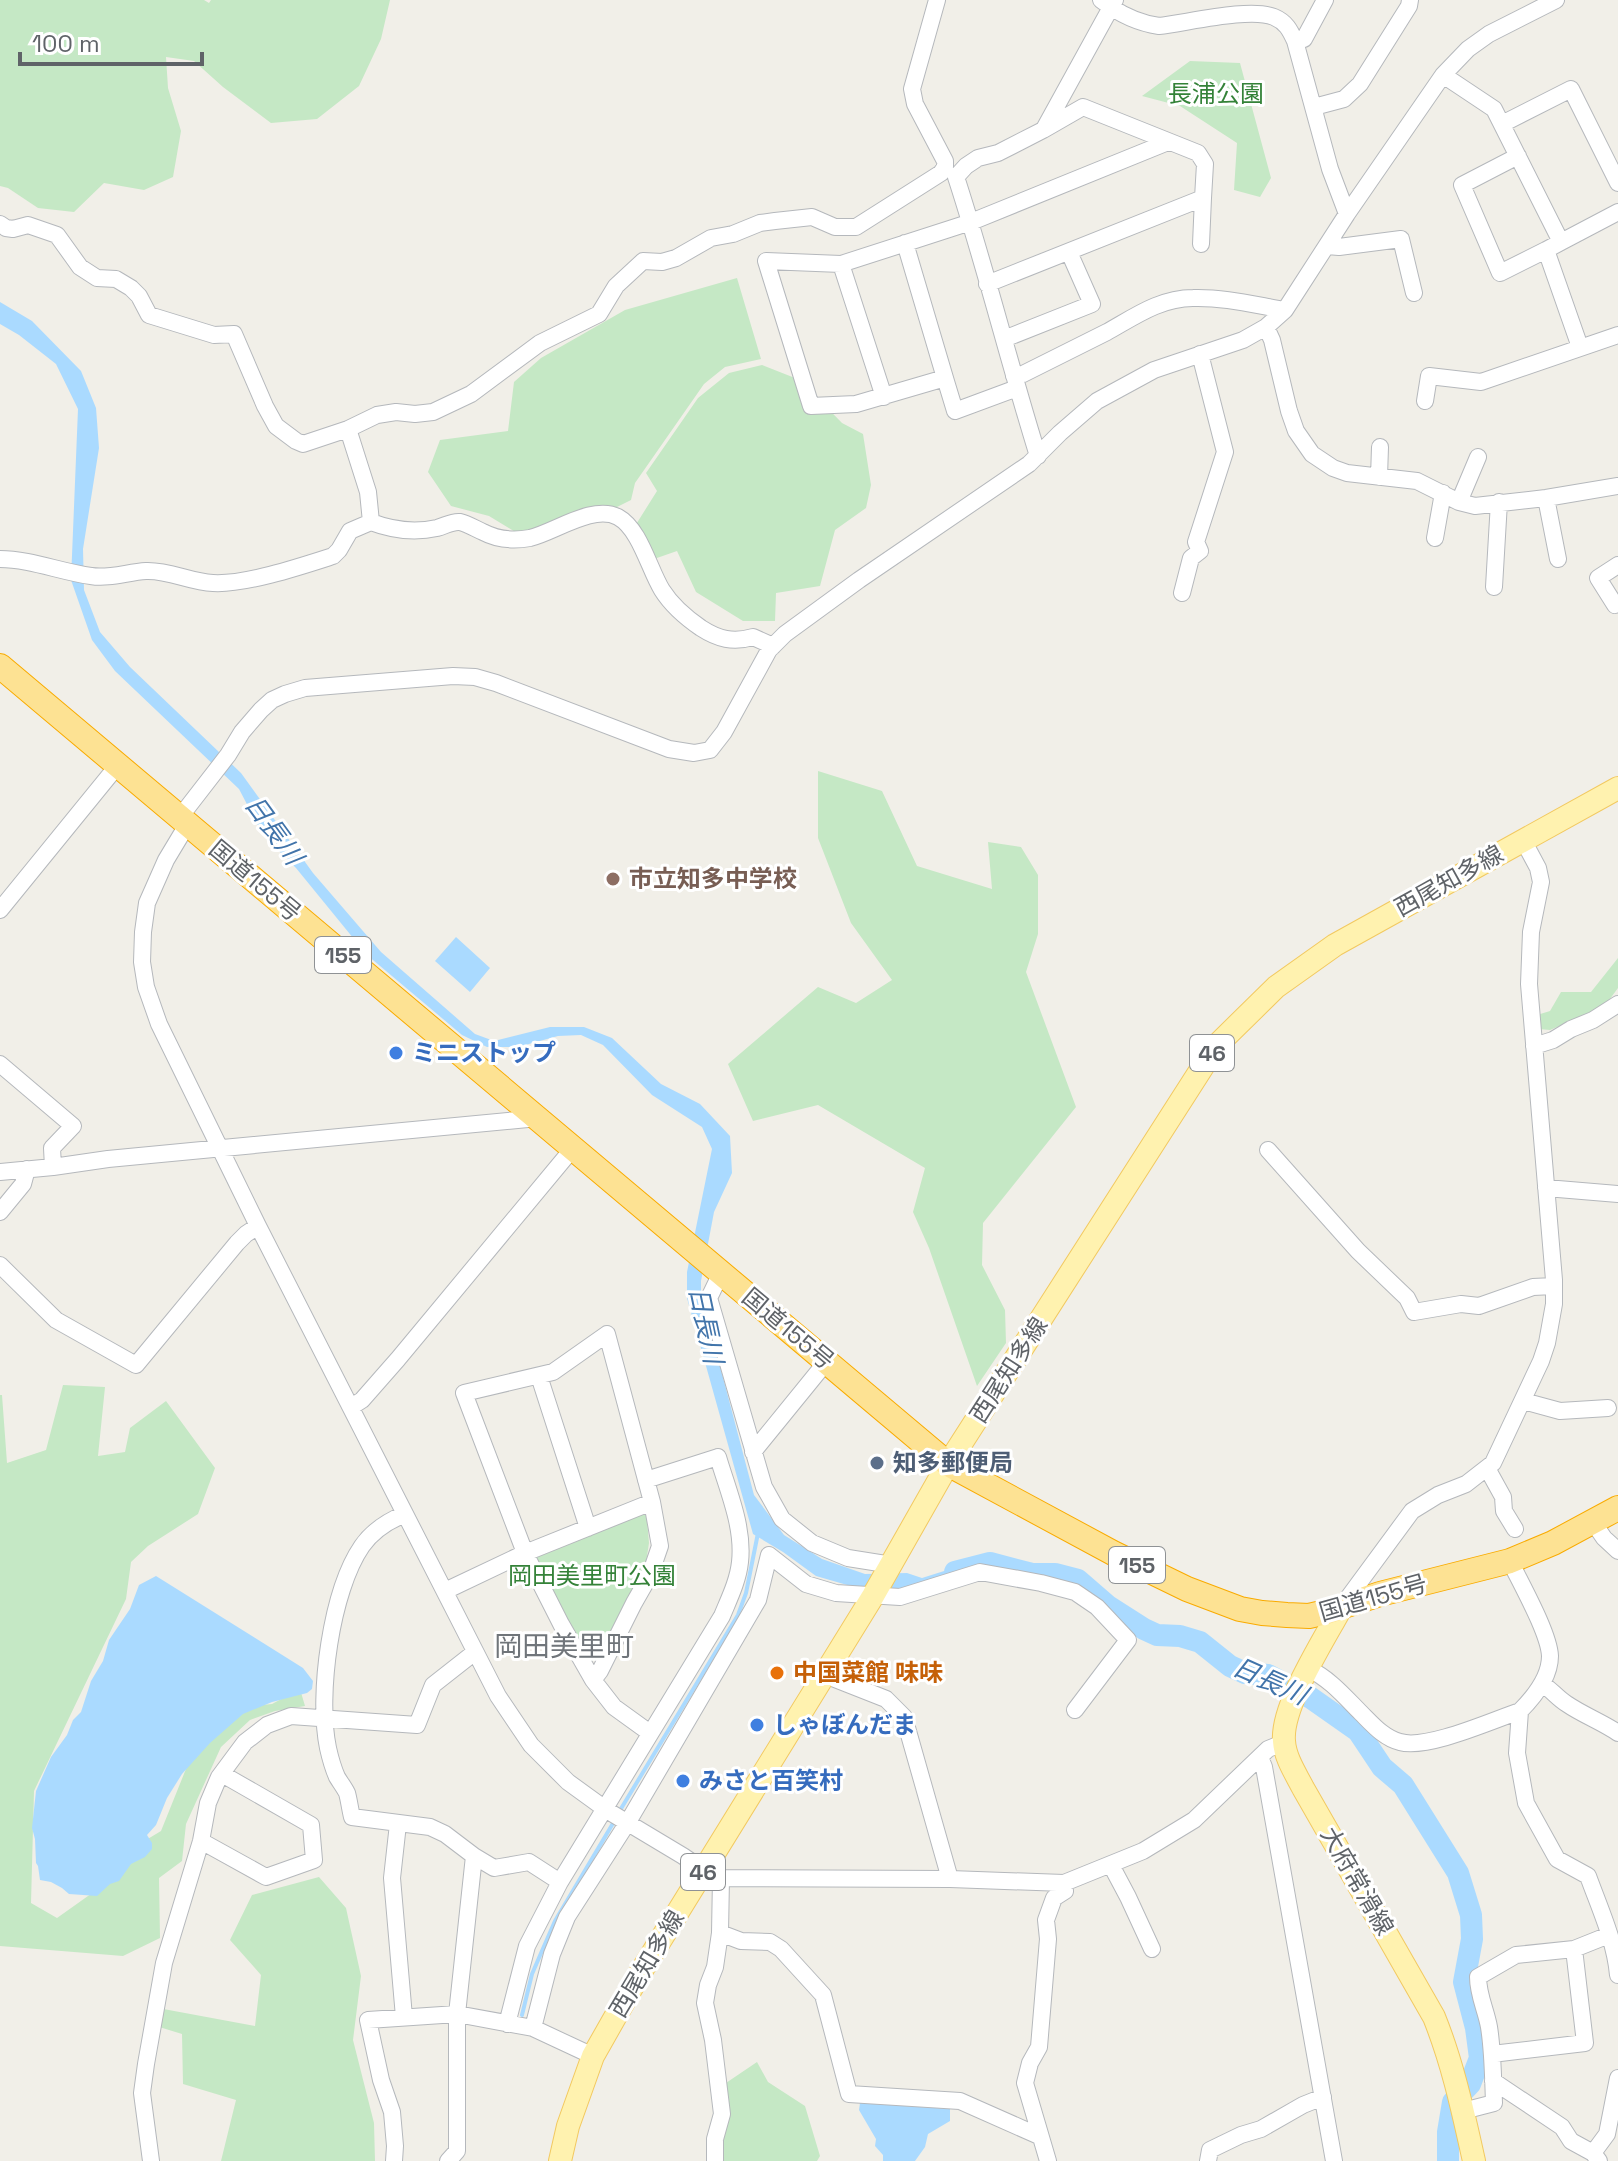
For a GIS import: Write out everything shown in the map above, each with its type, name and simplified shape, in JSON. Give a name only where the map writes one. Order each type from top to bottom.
[{"type":"highway","name":"国道155号","points":[[0,666],[948,1464],[1113,1553],[1216,1601],[1262,1613],[1309,1616],[1380,1594],[1510,1561],[1553,1543],[1618,1508]]},
{"type":"main road","name":"西尾知多線","points":[[560,2161],[568,2126],[593,2056],[639,1975],[713,1874],[948,1464],[1216,1046],[1276,987],[1335,945],[1618,788]]},
{"type":"main road","points":[[1283,1743],[1285,1724],[1302,1683],[1341,1608]]},
{"type":"main road","name":"大府常滑線","points":[[1283,1743],[1303,1788],[1434,2017],[1446,2046],[1474,2161]]},
{"type":"street","points":[[0,224],[13,229],[28,225],[57,235],[80,267],[97,278],[116,279],[131,288],[149,315],[214,335],[234,334],[276,426],[303,444],[348,429],[377,415],[433,412],[471,394],[540,343],[599,314],[616,286],[643,261],[662,262],[676,258],[711,238],[733,234],[760,223],[812,217],[835,227],[856,227],[941,173],[945,161],[915,104],[912,89],[937,0]]},
{"type":"street","points":[[1295,41],[1304,39],[1325,0]]},
{"type":"street","points":[[1314,107],[1344,99],[1360,84],[1410,0]]},
{"type":"street","points":[[1283,1743],[1268,1749],[1194,1820],[1143,1851],[1064,1883],[713,1874],[568,1782],[531,1745],[507,1712],[258,1226],[159,1024],[146,987],[142,962],[147,903],[183,821],[242,732],[272,700],[305,688],[453,676],[475,677],[669,749],[682,753],[710,750],[773,646],[785,634],[1029,464],[1097,401],[1154,370],[1243,340],[1266,327],[1285,310],[1443,75],[1468,49],[1489,34],[1556,0]]},
{"type":"street","points":[[1043,130],[1109,3],[1131,19],[1159,26],[1256,14],[1274,17],[1287,25],[1295,41],[1330,169],[1347,214]]},
{"type":"street","points":[[1443,75],[1494,109],[1561,242]]},
{"type":"street","points":[[1502,124],[1571,89],[1618,183]]},
{"type":"street","points":[[1038,456],[956,177],[978,158],[998,153],[1083,107],[1198,153],[1205,164],[1201,244]]},
{"type":"street","points":[[945,378],[856,404],[811,406],[766,261],[841,264],[971,222],[1168,142]]},
{"type":"street","points":[[1518,156],[1462,185],[1500,273],[1618,212]]},
{"type":"street","points":[[987,284],[1203,198]]},
{"type":"street","points":[[1327,246],[1401,239],[1414,293]]},
{"type":"street","points":[[905,243],[955,411],[1015,382],[1023,374],[1149,307],[1191,297],[1285,310]]},
{"type":"street","points":[[1546,250],[1580,347]]},
{"type":"street","points":[[1004,339],[1092,304],[1069,252]]},
{"type":"street","points":[[841,264],[884,397]]},
{"type":"street","points":[[1266,327],[1296,431],[1312,454],[1333,468],[1347,473],[1417,481],[1459,502],[1475,506],[1618,486]]},
{"type":"street","points":[[1425,401],[1429,376],[1481,382],[1618,335]]},
{"type":"street","points":[[1182,593],[1191,558],[1200,551],[1196,542],[1225,452],[1200,354]]},
{"type":"street","points":[[348,429],[368,492],[371,522]]},
{"type":"street","points":[[1379,477],[1380,447]]},
{"type":"street","points":[[1459,502],[1478,457]]},
{"type":"street","points":[[1435,538],[1443,493]]},
{"type":"street","points":[[1546,498],[1558,559]]},
{"type":"street","points":[[1494,587],[1499,502]]},
{"type":"street","points":[[0,559],[93,577],[147,571],[214,583],[231,582],[333,556],[350,531],[371,522],[407,531],[463,522],[493,538],[510,540],[553,531],[594,514],[608,514],[618,517],[631,531],[660,587],[684,616],[716,637],[730,640],[753,637],[773,646]]},
{"type":"street","points":[[1618,565],[1598,578],[1615,605],[1618,604]]},
{"type":"street","points":[[0,910],[118,765]]},
{"type":"street","points":[[1341,1608],[1412,1511],[1438,1495],[1466,1484],[1493,1463],[1547,1343],[1554,1286],[1529,984],[1534,914],[1541,882],[1538,868],[1523,840]]},
{"type":"street","points":[[1534,1046],[1553,1040],[1618,1004]]},
{"type":"street","points":[[0,1064],[73,1126],[52,1148],[53,1167]]},
{"type":"street","points":[[0,1172],[538,1118]]},
{"type":"street","points":[[351,1407],[362,1400],[398,1359],[574,1147]]},
{"type":"street","points":[[1268,1150],[1358,1251],[1407,1298],[1414,1312],[1461,1304],[1479,1306],[1533,1287],[1554,1286]]},
{"type":"street","points":[[0,1212],[23,1184],[27,1169]]},
{"type":"street","points":[[1546,1188],[1618,1194]]},
{"type":"street","points":[[0,1265],[56,1320],[136,1365],[237,1243],[258,1226]]},
{"type":"street","points":[[721,1273],[709,1298],[764,1487],[782,1519],[812,1543],[848,1558],[891,1565]]},
{"type":"street","points":[[593,1680],[650,1575],[660,1546],[652,1502],[607,1334],[553,1372],[464,1393],[525,1553],[561,1624],[593,1680],[614,1707],[650,1733]]},
{"type":"street","points":[[753,1452],[827,1361]]},
{"type":"street","points":[[539,1376],[588,1528]]},
{"type":"street","points":[[1523,1401],[1560,1411],[1608,1408]]},
{"type":"street","points":[[520,2026],[650,1733],[722,1616],[740,1562],[740,1534],[718,1457],[646,1480]]},
{"type":"street","points":[[1487,1468],[1503,1497],[1504,1511],[1515,1529]]},
{"type":"street","points":[[445,1591],[525,1553],[652,1502]]},
{"type":"street","points":[[405,1514],[373,1533],[352,1563],[338,1604],[326,1674],[325,1717],[327,1746],[335,1773],[347,1793],[352,1817],[430,1827],[494,1868],[529,1862],[560,1882]]},
{"type":"street","points":[[1593,1522],[1618,1551]]},
{"type":"street","points":[[520,2026],[527,1946],[560,1882],[616,1815],[758,1600],[769,1555],[806,1584],[836,1593],[900,1597],[980,1572],[1075,1592],[1097,1607],[1128,1640],[1075,1710]]},
{"type":"street","points":[[1302,1683],[1322,1675],[1381,1733],[1411,1745],[1429,1742],[1520,1711],[1542,1684],[1549,1666],[1548,1645],[1510,1561]]},
{"type":"street","points":[[151,2161],[142,2093],[164,1963],[201,1841],[208,1803],[222,1774],[245,1742],[267,1725],[291,1716],[417,1725],[433,1685],[475,1652]]},
{"type":"street","points":[[825,1675],[886,1699],[904,1717],[950,1879]]},
{"type":"street","points":[[1542,1684],[1566,1704],[1618,1733]]},
{"type":"street","points":[[1520,1711],[1517,1753],[1526,1803],[1557,1859],[1588,1876],[1609,1935],[1618,1975]]},
{"type":"street","points":[[1260,1757],[1334,2161]]},
{"type":"street","points":[[201,1841],[266,1877],[314,1860],[311,1825],[222,1774]]},
{"type":"street","points":[[398,1824],[392,1878],[404,2017]]},
{"type":"street","points":[[448,2161],[457,2151],[457,2014],[474,1856]]},
{"type":"street","points":[[1111,1865],[1152,1949]]},
{"type":"street","points":[[713,1874],[720,1933],[705,2003],[722,2114],[715,2139],[715,2161]]},
{"type":"street","points":[[1048,2161],[1025,2083],[1041,2033],[1048,1939],[1046,1920],[1054,1898],[1065,1891],[1064,1883]]},
{"type":"street","points":[[720,1933],[741,1941],[770,1942],[781,1949],[823,1995],[849,2094],[960,2101],[1039,2136]]},
{"type":"street","points":[[1460,2100],[1494,2103],[1492,2054],[1478,1977],[1516,1955],[1574,1949],[1609,1935]]},
{"type":"street","points":[[1492,2054],[1585,2043],[1574,1949]]},
{"type":"street","points":[[394,2161],[392,2112],[381,2080],[368,2020],[457,2014],[520,2026],[593,2056]]},
{"type":"street","points":[[1493,2081],[1562,2127],[1571,2141],[1596,2157],[1607,2134],[1618,2078]]},
{"type":"street","points":[[1208,2161],[1210,2150],[1261,2129],[1323,2097]]},
{"type":"green space","points":[[0,0],[204,0],[209,3],[211,0],[390,0],[381,39],[359,86],[317,119],[271,123],[194,61],[166,57],[168,88],[181,131],[173,177],[144,190],[104,183],[74,212],[38,208],[0,186]]},
{"type":"green space","name":"長浦公園","points":[[1190,61],[1240,63],[1271,178],[1260,197],[1234,190],[1237,143],[1180,106],[1142,96]]},
{"type":"green space","points":[[737,278],[761,359],[725,367],[704,384],[635,483],[631,500],[566,526],[517,533],[489,516],[451,506],[428,472],[440,440],[508,431],[514,382],[541,358],[625,310]]},
{"type":"green space","points":[[762,365],[800,380],[842,423],[863,434],[871,485],[866,508],[835,530],[820,586],[776,593],[775,621],[743,621],[696,592],[677,551],[654,559],[635,526],[657,491],[646,473],[698,398],[729,373]]},
{"type":"green space","points":[[818,771],[882,791],[917,866],[992,889],[988,842],[1021,847],[1038,875],[1038,934],[1026,972],[1076,1107],[983,1223],[982,1265],[1005,1310],[1006,1343],[977,1386],[929,1248],[913,1212],[925,1168],[818,1105],[753,1121],[728,1064],[818,987],[856,1003],[892,980],[851,923],[818,838]]},
{"type":"green space","points":[[1618,958],[1618,988],[1604,1007],[1550,1030],[1539,1029],[1537,1015],[1550,1011],[1561,992],[1591,992]]},
{"type":"green space","points":[[63,1385],[105,1387],[98,1456],[125,1452],[130,1428],[166,1401],[215,1468],[198,1514],[148,1546],[131,1562],[126,1599],[34,1791],[31,1903],[57,1918],[119,1874],[136,1846],[161,1831],[194,1749],[252,1706],[272,1704],[300,1689],[305,1706],[275,1711],[250,1720],[221,1747],[186,1824],[182,1861],[159,1878],[160,1938],[123,1956],[0,1946],[0,1395],[7,1463],[46,1450]]},
{"type":"green space","name":"岡田美里町公園","points":[[646,1508],[649,1543],[645,1569],[597,1657],[591,1662],[583,1656],[532,1555]]},
{"type":"green space","points":[[319,1877],[346,1908],[361,1976],[353,2040],[374,2123],[375,2161],[221,2161],[236,2100],[183,2084],[182,2034],[156,2026],[158,2008],[255,2026],[261,1975],[230,1940],[252,1895]]},
{"type":"green space","points":[[757,2062],[768,2082],[805,2106],[820,2156],[817,2161],[709,2161],[723,2085]]},
{"type":"water","points":[[0,302],[32,321],[81,371],[96,408],[99,448],[83,549],[84,590],[100,632],[130,667],[241,773],[313,873],[381,952],[475,1034],[494,1041],[550,1027],[584,1027],[612,1038],[661,1084],[700,1104],[730,1136],[732,1173],[714,1212],[701,1294],[754,1495],[784,1535],[822,1559],[865,1574],[907,1573],[922,1578],[982,1559],[984,1566],[898,1592],[861,1589],[816,1576],[753,1534],[687,1298],[687,1272],[712,1149],[702,1127],[652,1095],[603,1045],[581,1035],[558,1036],[518,1047],[487,1047],[462,1035],[367,955],[296,868],[263,835],[239,789],[115,671],[92,640],[71,580],[78,409],[56,364],[0,324]]},
{"type":"water","points":[[456,937],[490,968],[470,992],[435,961]]},
{"type":"water","points":[[156,1576],[303,1668],[313,1681],[312,1689],[243,1714],[210,1743],[182,1774],[167,1798],[156,1825],[147,1835],[152,1849],[145,1857],[131,1864],[119,1881],[110,1884],[97,1896],[69,1894],[51,1882],[40,1880],[32,1828],[36,1791],[51,1757],[81,1712],[109,1640],[130,1609],[139,1585]]},
{"type":"water","points":[[860,2103],[950,2109],[950,2121],[928,2134],[925,2147],[915,2161],[883,2161],[883,2155],[875,2146],[876,2139],[859,2110]]},
{"type":"waterway","points":[[619,1812],[738,1615],[746,1593],[758,1533]]},
{"type":"waterway","name":"日長川","points":[[955,1572],[990,1563],[1032,1574],[1055,1574],[1078,1580],[1108,1606],[1144,1629],[1157,1635],[1180,1636],[1200,1642],[1230,1666],[1245,1673],[1268,1675],[1311,1698],[1358,1731],[1382,1767],[1403,1785],[1458,1873],[1471,1915],[1472,1939],[1464,1982],[1480,2058],[1470,2084],[1453,2102],[1448,2132],[1448,2161]]},
{"type":"waterway","points":[[522,2015],[532,1974],[555,1921],[615,1820]]},
{"type":"place","name":"市立知多中学校","points":[[613,879]]},
{"type":"place","name":"ミニストップ","points":[[396,1053]]},
{"type":"place","name":"知多郵便局","points":[[877,1463]]},
{"type":"place","name":"中国菜館 味味","points":[[777,1673]]},
{"type":"place","name":"しゃぼんだま","points":[[757,1725]]},
{"type":"place","name":"みさと百笑村","points":[[683,1781]]},
{"type":"district","name":"岡田美里町","points":[[564,1646]]}]
